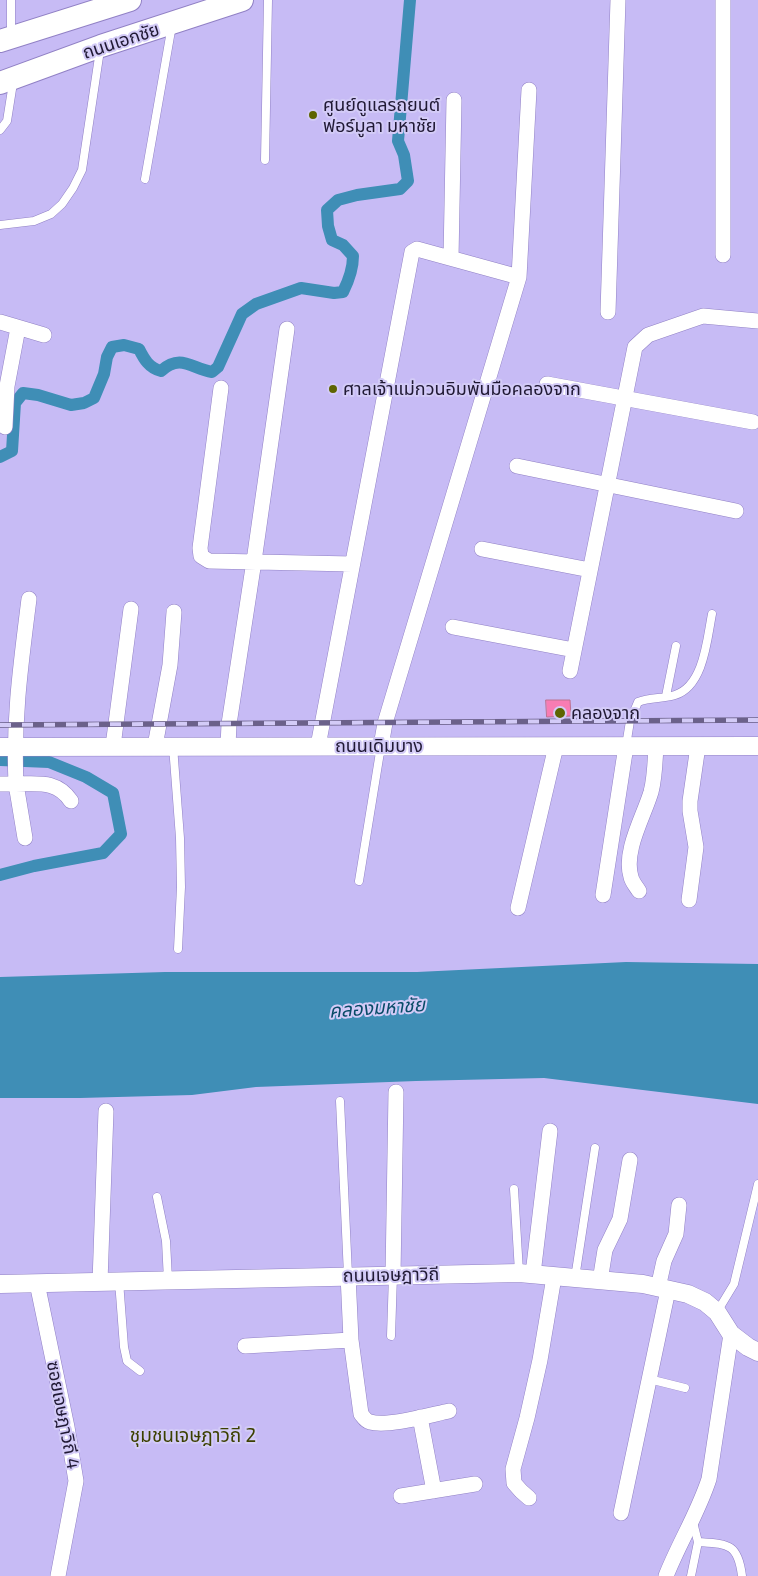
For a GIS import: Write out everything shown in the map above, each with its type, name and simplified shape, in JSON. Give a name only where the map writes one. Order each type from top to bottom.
[{"type":"main road","name":"ถนนเอกชัย","points":[[5,39],[130,0]]},
{"type":"main road","name":"ถนนเอกชัย","points":[[7,81],[101,46],[242,0]]},
{"type":"street","points":[[608,312],[618,0]]},
{"type":"street","points":[[723,0],[723,256]]},
{"type":"street","points":[[381,746],[385,723],[519,276],[529,90]]},
{"type":"street","points":[[451,258],[454,100]]},
{"type":"street","points":[[318,746],[412,252],[417,248],[519,276]]},
{"type":"street","points":[[570,671],[635,347],[648,335],[703,316],[758,321]]},
{"type":"street","points":[[0,322],[44,335]]},
{"type":"street","points":[[5,427],[3,385],[18,328]]},
{"type":"street","points":[[228,746],[228,724],[254,561],[287,329]]},
{"type":"street","points":[[547,384],[753,422]]},
{"type":"street","points":[[221,388],[200,556],[209,561],[352,564]]},
{"type":"street","points":[[518,466],[736,511]]},
{"type":"street","points":[[482,549],[590,570]]},
{"type":"street","points":[[25,838],[9,747],[29,599]]},
{"type":"street","points":[[113,746],[131,609]]},
{"type":"street","points":[[154,746],[170,665],[174,612]]},
{"type":"street","points":[[453,627],[574,650]]},
{"type":"street","points":[[518,908],[556,746]]},
{"type":"street","points":[[602,895],[626,746]]},
{"type":"street","points":[[639,891],[632,880],[630,860],[639,821],[651,790],[656,746]]},
{"type":"street","points":[[689,900],[696,847],[690,801],[698,746]]},
{"type":"street","name":"ถนนเดิมบาง","points":[[9,747],[758,746]]},
{"type":"street","points":[[0,784],[53,785],[66,793],[71,801]]},
{"type":"street","points":[[393,1275],[396,1092]]},
{"type":"street","points":[[100,1282],[106,1111]]},
{"type":"street","points":[[526,1274],[550,1131]]},
{"type":"street","points":[[600,1280],[605,1250],[620,1219],[630,1160]]},
{"type":"street","points":[[621,1513],[649,1379],[663,1289],[664,1261],[676,1234],[679,1205]]},
{"type":"street","name":"ถนนเจษฎาวิถี","points":[[0,1284],[393,1275],[526,1274],[600,1280],[643,1284],[688,1294],[705,1302],[717,1312],[731,1334],[758,1352]]},
{"type":"street","points":[[348,1276],[351,1340],[361,1414],[367,1421],[378,1423],[449,1411]]},
{"type":"street","points":[[529,1498],[514,1483],[512,1469],[527,1418],[540,1360],[554,1276]]},
{"type":"street","name":"ซอยเจษฎาวิถี 4","points":[[36,1283],[67,1427],[76,1481],[58,1576]]},
{"type":"street","points":[[666,1576],[702,1500],[709,1479],[731,1334]]},
{"type":"street","points":[[245,1346],[351,1340]]},
{"type":"street","points":[[420,1417],[434,1491]]},
{"type":"street","points":[[401,1496],[475,1484]]},
{"type":"lane","points":[[5,39],[10,0]]},
{"type":"lane","points":[[265,160],[268,0]]},
{"type":"lane","points":[[145,179],[173,23]]},
{"type":"lane","points":[[0,226],[34,221],[51,214],[62,204],[73,188],[82,170],[101,46]]},
{"type":"lane","points":[[0,130],[7,120],[7,81]]},
{"type":"lane","points":[[626,746],[630,721],[638,702],[647,698],[676,695],[686,690],[698,676],[712,614]]},
{"type":"lane","points":[[666,696],[676,646]]},
{"type":"lane","points":[[173,746],[180,838],[181,888],[178,949]]},
{"type":"lane","points":[[359,881],[381,746]]},
{"type":"lane","points":[[340,1101],[348,1276]]},
{"type":"lane","points":[[575,1278],[595,1148]]},
{"type":"lane","points":[[717,1312],[734,1284],[758,1184]]},
{"type":"lane","points":[[514,1190],[526,1274]]},
{"type":"lane","points":[[157,1197],[166,1241],[168,1280]]},
{"type":"lane","points":[[390,1336],[393,1275]]},
{"type":"lane","points":[[119,1281],[124,1347],[127,1361],[140,1371]]},
{"type":"lane","points":[[649,1379],[685,1388]]},
{"type":"lane","points":[[691,1576],[698,1542],[693,1520]]},
{"type":"lane","points":[[698,1542],[722,1544],[734,1550],[740,1561],[742,1576]]},
{"type":"water","name":"คลองมหาชัย","points":[[626,962],[758,964],[758,1104],[544,1078],[256,1087],[192,1095],[0,1098],[0,977],[165,972],[417,972]]},
{"type":"building","points":[[546,700],[570,700],[571,716],[547,717]]},
{"type":"waterway","points":[[0,457],[12,451],[15,403],[23,393],[38,395],[71,405],[84,403],[94,398],[112,347],[124,345],[139,349],[145,360],[157,370],[161,371],[175,363],[181,363],[212,372],[218,367],[242,314],[256,304],[301,288],[334,293],[343,292],[350,274],[353,256],[343,245],[332,240],[328,226],[327,210],[338,200],[357,195],[400,189],[408,181],[404,155],[398,141],[410,0]]},
{"type":"waterway","points":[[0,760],[49,762],[86,777],[113,793],[121,834],[103,853],[34,866],[0,875]]},
{"type":"railway","points":[[0,725],[758,720]]},
{"type":"place","name":"ศูนย์ดูแลรถยนต์ ฟอร์มูลา มหาชัย","points":[[313,115]]},
{"type":"place","name":"ศาลเจ้าแม่กวนอิมพันมือคลองจาก","points":[[333,389]]},
{"type":"place","name":"คลองจาก","points":[[560,713]]},
{"type":"district","name":"ชุมชนเจษฎาวิถี 2","points":[[193,1436]]}]
